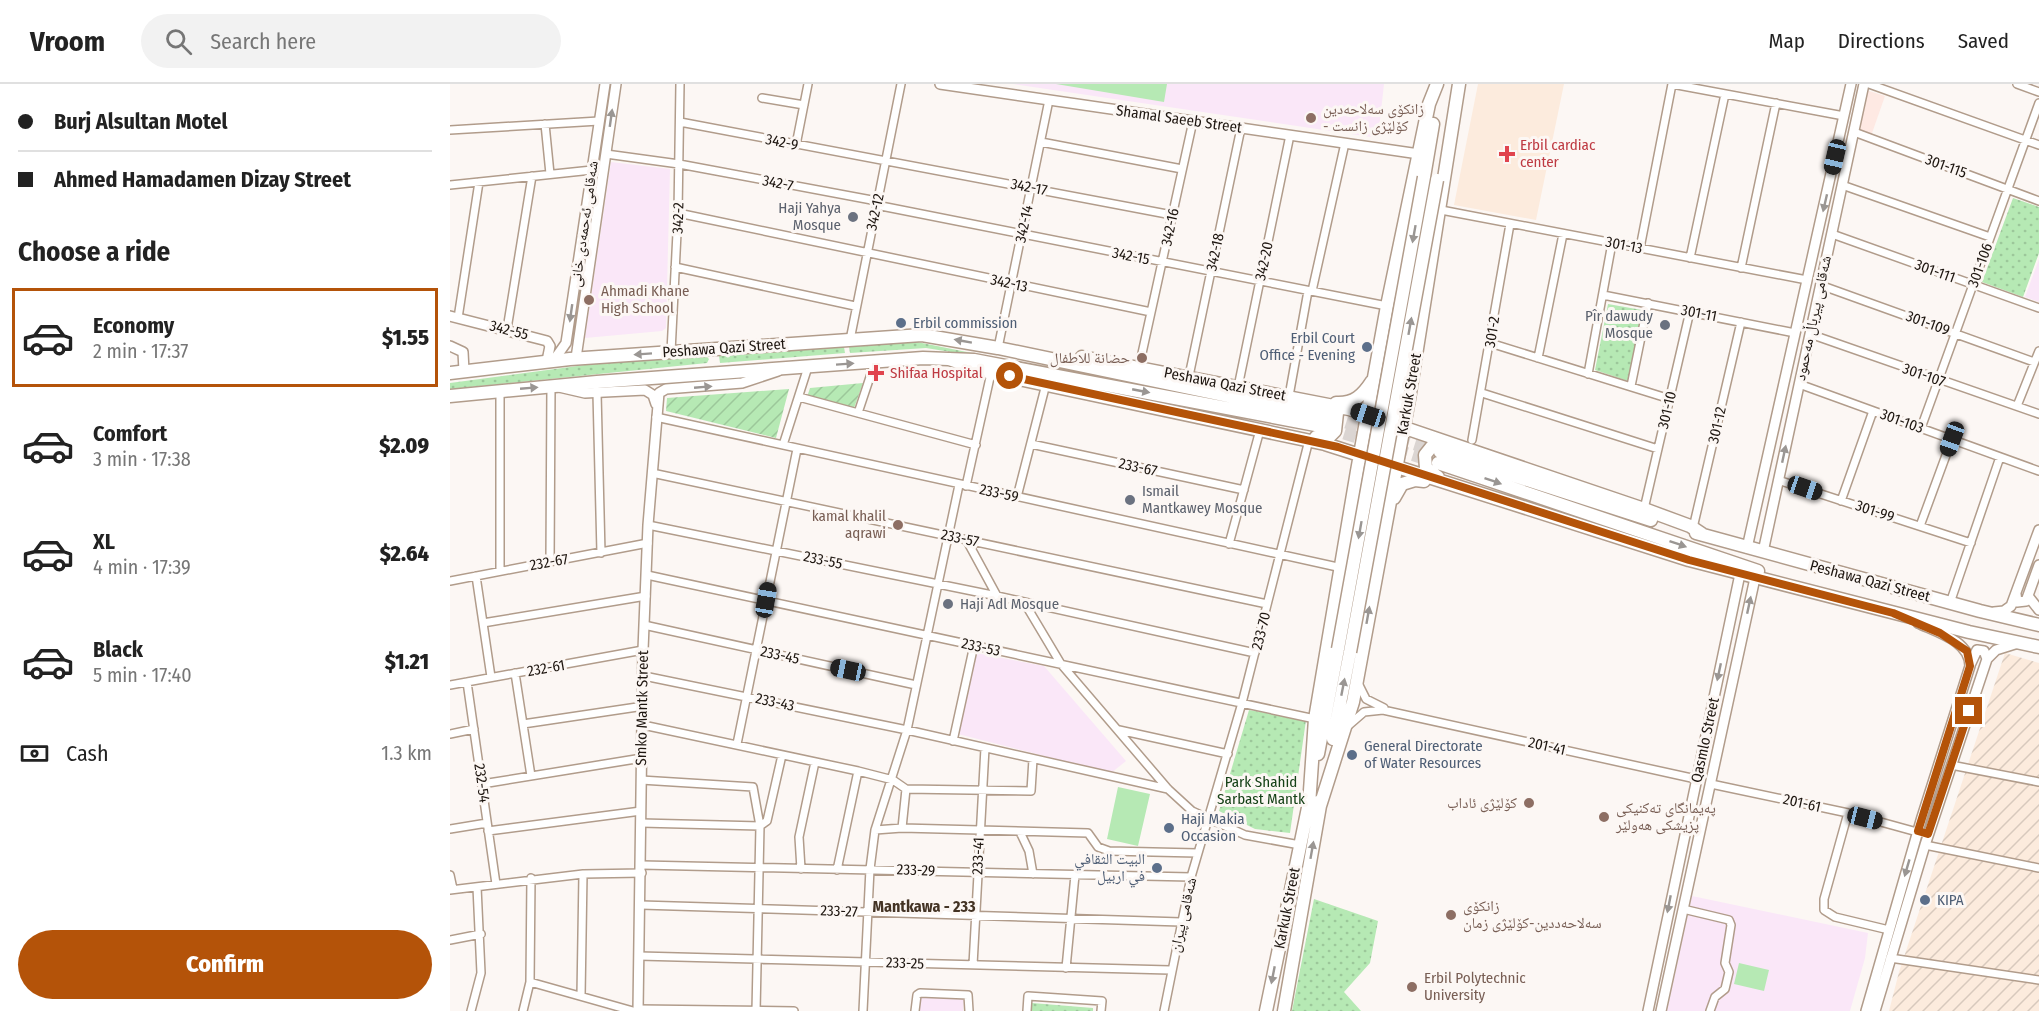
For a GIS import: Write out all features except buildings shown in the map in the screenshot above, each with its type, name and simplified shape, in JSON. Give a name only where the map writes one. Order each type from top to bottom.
[{"type":"highway","name":"Karkuk Street","points":[[1371,420],[1371,399],[1386,306],[1429,104],[1438,84]]},
{"type":"highway","name":"Karkuk Street","points":[[1344,651],[1438,84]]},
{"type":"highway","name":"Karkuk Street","points":[[1284,1011],[1314,806],[1437,180],[1459,84]]},
{"type":"highway","name":"Karkuk Street","points":[[1266,1011],[1300,844],[1353,702],[1392,490],[1393,462],[1415,363],[1441,210],[1459,84]]},
{"type":"highway","name":"Peshawa Qazi Street","points":[[450,373],[551,360],[922,335],[998,348],[1328,422],[974,360],[948,359],[703,374],[450,396]]},
{"type":"highway","name":"Peshawa Qazi Street","points":[[998,348],[1035,349],[1189,376],[1344,408],[1371,420],[1424,434],[1442,452],[1797,587]]},
{"type":"highway","points":[[700,350],[711,353],[715,360],[712,370],[703,374]]},
{"type":"highway","points":[[1378,358],[1380,377],[1392,386],[1408,380],[1415,363]]},
{"type":"highway","name":"Peshawa Qazi Street","points":[[948,359],[991,373],[1363,453],[1393,462],[1414,473],[1740,574],[2039,647]]},
{"type":"highway","points":[[1314,401],[1353,401],[1365,392],[1375,374]]},
{"type":"highway","points":[[1408,399],[1419,425],[1442,452],[1471,445]]},
{"type":"highway","points":[[1264,431],[1326,439],[1331,437],[1337,419],[1336,411],[1314,401]]},
{"type":"highway","points":[[1371,420],[1393,462]]},
{"type":"highway","points":[[1357,471],[1371,420]]},
{"type":"highway","points":[[1363,453],[1401,429]]},
{"type":"highway","points":[[1455,486],[1429,471],[1424,462],[1426,452],[1439,443],[1471,445]]},
{"type":"highway","name":"Peshawa Qazi Street","points":[[1471,445],[1697,531]]},
{"type":"highway","points":[[1338,447],[1355,459],[1357,471]]},
{"type":"highway","name":"Peshawa Qazi Street","points":[[1442,452],[1747,548],[2039,625]]},
{"type":"highway","name":"Karkuk Street","points":[[1314,806],[1315,719],[1357,471]]},
{"type":"highway","points":[[1388,512],[1397,489],[1408,481],[1455,486]]},
{"type":"highway","points":[[1351,511],[1355,503],[1363,498],[1379,501],[1385,512],[1383,534]]},
{"type":"main road","name":"شەقامی ئەحمەدی خانی","points":[[551,360],[566,344],[605,84]]},
{"type":"main road","name":"شەقامی ئەحمەدی خانی","points":[[576,358],[616,84]]},
{"type":"main road","name":"Shamal Saeeb Street","points":[[940,84],[1419,154]]},
{"type":"main road","name":"شەقامی پیرباڵ مەحمود","points":[[1747,548],[1851,84]]},
{"type":"main road","name":"شەقامی پیرباڵ مەحمود","points":[[1763,552],[1864,84]]},
{"type":"main road","name":"342-55","points":[[454,317],[547,340],[551,360]]},
{"type":"main road","points":[[450,346],[463,352],[464,371]]},
{"type":"main road","points":[[657,406],[658,393],[663,390],[741,383],[783,369]]},
{"type":"main road","points":[[553,386],[579,393],[645,390],[653,395],[657,406]]},
{"type":"main road","name":"Smko Mantk Street","points":[[636,1010],[642,869],[643,650],[648,525],[657,406]]},
{"type":"main road","points":[[1755,513],[1770,517]]},
{"type":"main road","points":[[1980,611],[2007,610],[2011,606],[2039,530]]},
{"type":"main road","points":[[2016,592],[2015,599],[2019,603],[2025,603],[2039,565]]},
{"type":"main road","name":"Qasmlo Street","points":[[1648,1011],[1740,574]]},
{"type":"main road","name":"Qasmlo Street","points":[[1661,1011],[1755,578]]},
{"type":"main road","points":[[2028,596],[2039,610]]},
{"type":"main road","points":[[1893,613],[1940,633],[1962,646],[1969,655],[1970,666]]},
{"type":"main road","points":[[1726,640],[1734,639],[1741,644]]},
{"type":"main road","points":[[1875,1011],[1928,834],[1987,659],[1990,653],[2001,647],[2024,643]]},
{"type":"main road","points":[[1866,1011],[1918,831],[1970,666],[1977,650],[1984,651],[1987,659]]},
{"type":"main road","points":[[1675,875],[1690,879]]},
{"type":"street","name":"342-2","points":[[671,352],[678,213],[681,84]]},
{"type":"street","points":[[796,145],[808,84]]},
{"type":"street","name":"342-12","points":[[850,340],[855,306],[902,84]]},
{"type":"street","points":[[1640,248],[1672,84],[1844,116]]},
{"type":"street","points":[[1869,84],[2039,145]]},
{"type":"street","points":[[2017,84],[2039,92]]},
{"type":"street","points":[[1690,258],[1725,94]]},
{"type":"street","points":[[762,98],[804,105]]},
{"type":"street","name":"342-14","points":[[998,348],[1049,100]]},
{"type":"street","points":[[1741,268],[1776,103]]},
{"type":"street","name":"301-106","points":[[1922,428],[2039,103]]},
{"type":"street","points":[[450,130],[599,121]]},
{"type":"street","name":"342-16","points":[[1139,368],[1193,121]]},
{"type":"street","name":"342-9","points":[[680,122],[885,161]]},
{"type":"street","points":[[545,124],[550,174]]},
{"type":"street","name":"342-18","points":[[1189,376],[1241,128]]},
{"type":"street","name":"301-115","points":[[1854,132],[2039,201]]},
{"type":"street","name":"342-20","points":[[1238,387],[1290,135]]},
{"type":"street","points":[[1041,142],[1182,169]]},
{"type":"street","points":[[1289,396],[1310,291],[1345,143]]},
{"type":"street","name":"342-7","points":[[606,154],[679,164],[877,203]]},
{"type":"street","name":"342-17","points":[[885,161],[1172,215]]},
{"type":"street","points":[[450,185],[592,170]]},
{"type":"street","points":[[507,330],[532,177]]},
{"type":"street","points":[[454,317],[479,182]]},
{"type":"street","points":[[1842,185],[1990,237]]},
{"type":"street","name":"342-15","points":[[877,203],[1386,306]]},
{"type":"street","name":"301-13","points":[[1441,210],[1807,280]]},
{"type":"street","name":"342-13","points":[[678,213],[1151,312]]},
{"type":"street","name":"301-2","points":[[1471,445],[1510,224]]},
{"type":"street","points":[[1538,358],[1563,234]]},
{"type":"street","name":"301-111","points":[[1832,234],[2039,308]]},
{"type":"street","points":[[1588,374],[1612,243]]},
{"type":"street","points":[[675,267],[855,306]]},
{"type":"street","name":"301-109","points":[[1821,285],[2034,362]]},
{"type":"street","name":"301-11","points":[[1603,295],[1795,333]]},
{"type":"street","points":[[1631,386],[1648,303]]},
{"type":"street","name":"301-10","points":[[1644,509],[1690,311]]},
{"type":"street","name":"301-12","points":[[1697,531],[1741,322]]},
{"type":"street","name":"301-107","points":[[1810,334],[2039,414]]},
{"type":"street","points":[[1490,343],[1670,399]]},
{"type":"street","points":[[2017,406],[2039,351]]},
{"type":"street","points":[[858,413],[875,362]]},
{"type":"street","points":[[783,446],[808,367]]},
{"type":"street","points":[[863,1011],[870,868],[875,830],[882,801],[893,780],[907,730],[948,535],[976,445],[991,373]]},
{"type":"street","points":[[1017,497],[1046,384]]},
{"type":"street","name":"301-103","points":[[1799,384],[2039,471]]},
{"type":"street","points":[[550,562],[553,386]]},
{"type":"street","points":[[500,391],[500,571]]},
{"type":"street","points":[[597,393],[601,553]]},
{"type":"street","points":[[1482,393],[1658,448]]},
{"type":"street","points":[[798,397],[976,445]]},
{"type":"street","points":[[1841,501],[1873,411]]},
{"type":"street","name":"233-59","points":[[656,417],[1342,568]]},
{"type":"street","points":[[1229,544],[1264,431]]},
{"type":"street","points":[[1920,526],[1952,439]]},
{"type":"street","name":"233-70","points":[[1206,820],[1242,703],[1309,440]]},
{"type":"street","name":"233-67","points":[[1031,444],[1244,490]]},
{"type":"street","points":[[737,744],[797,449]]},
{"type":"street","points":[[1950,603],[2000,457]]},
{"type":"street","name":"233-57","points":[[652,473],[1267,604]]},
{"type":"street","name":"301-99","points":[[1778,480],[1971,543]]},
{"type":"street","name":"233-55","points":[[648,525],[997,596],[1255,653]]},
{"type":"street","points":[[966,539],[997,596]]},
{"type":"street","name":"232-67","points":[[450,581],[648,543]]},
{"type":"street","name":"233-53","points":[[647,575],[1315,719]]},
{"type":"street","points":[[476,576],[491,677]]},
{"type":"street","points":[[483,623],[646,596]]},
{"type":"street","points":[[1024,602],[1061,664],[1168,789],[1192,811],[1206,820],[1245,835],[1300,844]]},
{"type":"street","name":"233-45","points":[[644,625],[916,685]]},
{"type":"street","points":[[953,741],[974,645]]},
{"type":"street","name":"232-61","points":[[450,685],[643,650]]},
{"type":"street","name":"201-41","points":[[1358,672],[1359,689],[1364,698],[1398,713]]},
{"type":"street","points":[[515,673],[531,776]]},
{"type":"street","name":"233-43","points":[[644,676],[907,730],[1168,789]]},
{"type":"street","name":"232-54","points":[[467,682],[496,884]]},
{"type":"street","points":[[523,724],[644,706]]},
{"type":"street","name":"201-41","points":[[1339,742],[1350,724],[1361,714],[1374,710],[1398,713],[1696,779]]},
{"type":"street","points":[[643,725],[858,771],[893,780],[906,789],[1031,791],[1033,759]]},
{"type":"street","points":[[450,734],[474,729]]},
{"type":"street","points":[[1119,730],[1228,754]]},
{"type":"street","name":"233-41","points":[[973,965],[985,748]]},
{"type":"street","points":[[641,823],[760,826],[767,821],[782,755]]},
{"type":"street","points":[[482,784],[642,758]]},
{"type":"street","points":[[801,869],[799,837],[815,762]]},
{"type":"street","points":[[1951,765],[2039,782]]},
{"type":"street","points":[[837,870],[858,771]]},
{"type":"street","points":[[641,780],[753,787],[760,826],[756,1010]]},
{"type":"street","name":"201-61","points":[[1710,784],[1848,813],[1928,834]]},
{"type":"street","points":[[902,828],[906,789]]},
{"type":"street","points":[[488,831],[641,811]]},
{"type":"street","points":[[1848,813],[1824,899],[1824,910],[1835,917],[1889,930]]},
{"type":"street","name":"شەقامی پیران","points":[[1164,1011],[1170,970],[1206,820]]},
{"type":"street","points":[[450,829],[487,823]]},
{"type":"street","points":[[875,830],[902,828],[979,832],[1088,833],[1098,847],[1108,851],[1197,853]]},
{"type":"street","points":[[1020,832],[1029,851],[1033,874]]},
{"type":"street","points":[[1925,845],[2039,868]]},
{"type":"street","name":"233-29","points":[[451,890],[531,878],[642,869],[837,870],[870,868],[1191,878]]},
{"type":"street","points":[[580,996],[583,874]]},
{"type":"street","points":[[450,875],[451,890]]},
{"type":"street","points":[[1066,968],[1069,917],[1075,875]]},
{"type":"street","points":[[523,1011],[530,982],[531,878]]},
{"type":"street","points":[[471,1011],[481,972],[477,887]]},
{"type":"street","name":"233-27","points":[[641,905],[1181,922]]},
{"type":"street","points":[[1683,909],[1730,920],[1725,963],[1729,972],[1725,989],[1715,998],[1710,1011]]},
{"type":"street","points":[[450,940],[481,934]]},
{"type":"street","name":"233-25","points":[[639,956],[1170,970]]},
{"type":"street","points":[[1890,958],[2039,980]]},
{"type":"street","points":[[530,982],[636,1010],[794,1011]]},
{"type":"street","points":[[915,1011],[916,995],[920,993],[968,995],[969,1011]]},
{"type":"street","points":[[1027,1011],[1028,996],[1102,1001],[1101,1011]]},
{"type":"shaded area","name":"زانکۆی سەلاحەدین - کۆلێژی زانست","points":[[1013,84],[1384,84],[1378,138]]},
{"type":"shaded area","name":"Erbil cardiac center","points":[[1478,84],[1564,84],[1536,220],[1454,205]]},
{"type":"shaded area","points":[[1866,90],[1885,96],[1871,136],[1855,130]]},
{"type":"shaded area","points":[[611,162],[670,169],[666,328],[662,331],[585,338]]},
{"type":"shaded area","points":[[2039,259],[2039,302],[2025,297]]},
{"type":"shaded area","points":[[976,653],[1044,666],[1126,761],[1111,773],[958,734]]},
{"type":"shaded area","points":[[2005,653],[2039,663],[2039,1011],[1889,1011],[1899,972]]},
{"type":"shaded area","points":[[1692,896],[1868,933],[1865,958],[1850,1011],[1667,1011]]},
{"type":"shaded area","points":[[964,996],[963,1011],[920,1011],[920,997]]},
{"type":"green space","points":[[1056,84],[1167,84],[1164,102]]},
{"type":"green space","points":[[2013,198],[2039,207],[2039,253],[2023,297],[1982,282]]},
{"type":"green space","points":[[1608,304],[1642,310],[1628,381],[1595,370]]},
{"type":"green space","points":[[917,342],[1032,365],[926,348],[850,353],[849,347]]},
{"type":"green space","points":[[844,347],[845,353],[720,363],[719,356]]},
{"type":"green space","points":[[706,356],[709,359],[707,363],[450,389],[450,383],[600,363]]},
{"type":"green space","points":[[863,383],[853,411],[807,397],[810,388]]},
{"type":"green space","points":[[789,389],[776,438],[666,411],[667,398]]},
{"type":"green space","name":"Park Shahid Sarbast Mantk","points":[[1249,710],[1306,720],[1290,833],[1255,829],[1219,811]]},
{"type":"green space","points":[[1118,787],[1150,794],[1138,846],[1107,839]]},
{"type":"green space","points":[[1314,899],[1378,921],[1370,963],[1344,992],[1361,1011],[1292,1011]]},
{"type":"green space","points":[[1739,963],[1769,970],[1764,991],[1734,984]]},
{"type":"green space","points":[[1032,1003],[1093,1008],[1093,1011],[1032,1011]]},
{"type":"tunnel","points":[[1329,417],[1439,452]]},
{"type":"tunnel","points":[[1327,428],[1438,463]]},
{"type":"place","name":"زانکۆی سەلاحەدین - کۆلێژی زانست","points":[[1311,118]]},
{"type":"place","name":"Erbil cardiac center","points":[[1507,154]]},
{"type":"place","name":"Haji Yahya Mosque","points":[[853,217]]},
{"type":"place","name":"Ahmadi Khane High School","points":[[589,300]]},
{"type":"place","name":"Erbil commission","points":[[901,323]]},
{"type":"place","name":"Pîr dawudy Mosque","points":[[1665,325]]},
{"type":"place","name":"Erbil Court Office - Evening","points":[[1367,347]]},
{"type":"place","name":"حضانة للاطفال","points":[[1142,358]]},
{"type":"place","name":"Shifaa Hospital","points":[[876,373]]},
{"type":"place","name":"Ismail Mantkawey Mosque","points":[[1130,500]]},
{"type":"place","name":"kamal khalil aqrawi","points":[[898,525]]},
{"type":"place","name":"Haji Adl Mosque","points":[[948,604]]},
{"type":"place","name":"General Directorate of Water Resources","points":[[1352,755]]},
{"type":"place","name":"کۆلێژی ئاداب","points":[[1529,803]]},
{"type":"place","name":"پەیمانگای تەکنیکی پزیشکی هەولێر","points":[[1604,817]]},
{"type":"place","name":"Haji Makia Occasion","points":[[1169,828]]},
{"type":"place","name":"البيت الثقافي في اربيل","points":[[1157,868]]},
{"type":"place","name":"KIPA","points":[[1925,900]]},
{"type":"place","name":"زانکۆی سەلاحەددین-کۆلێژی زمان","points":[[1451,915]]},
{"type":"place","name":"Erbil Polytechnic University","points":[[1412,987]]},
{"type":"district","name":"Mantkawa - 233","points":[[924,906]]},
{"type":"route","points":[[1010,376],[1338,447],[1689,560],[1893,613],[1940,633],[1967,651],[1970,666],[1918,831],[1928,834],[1969,711]]}]
